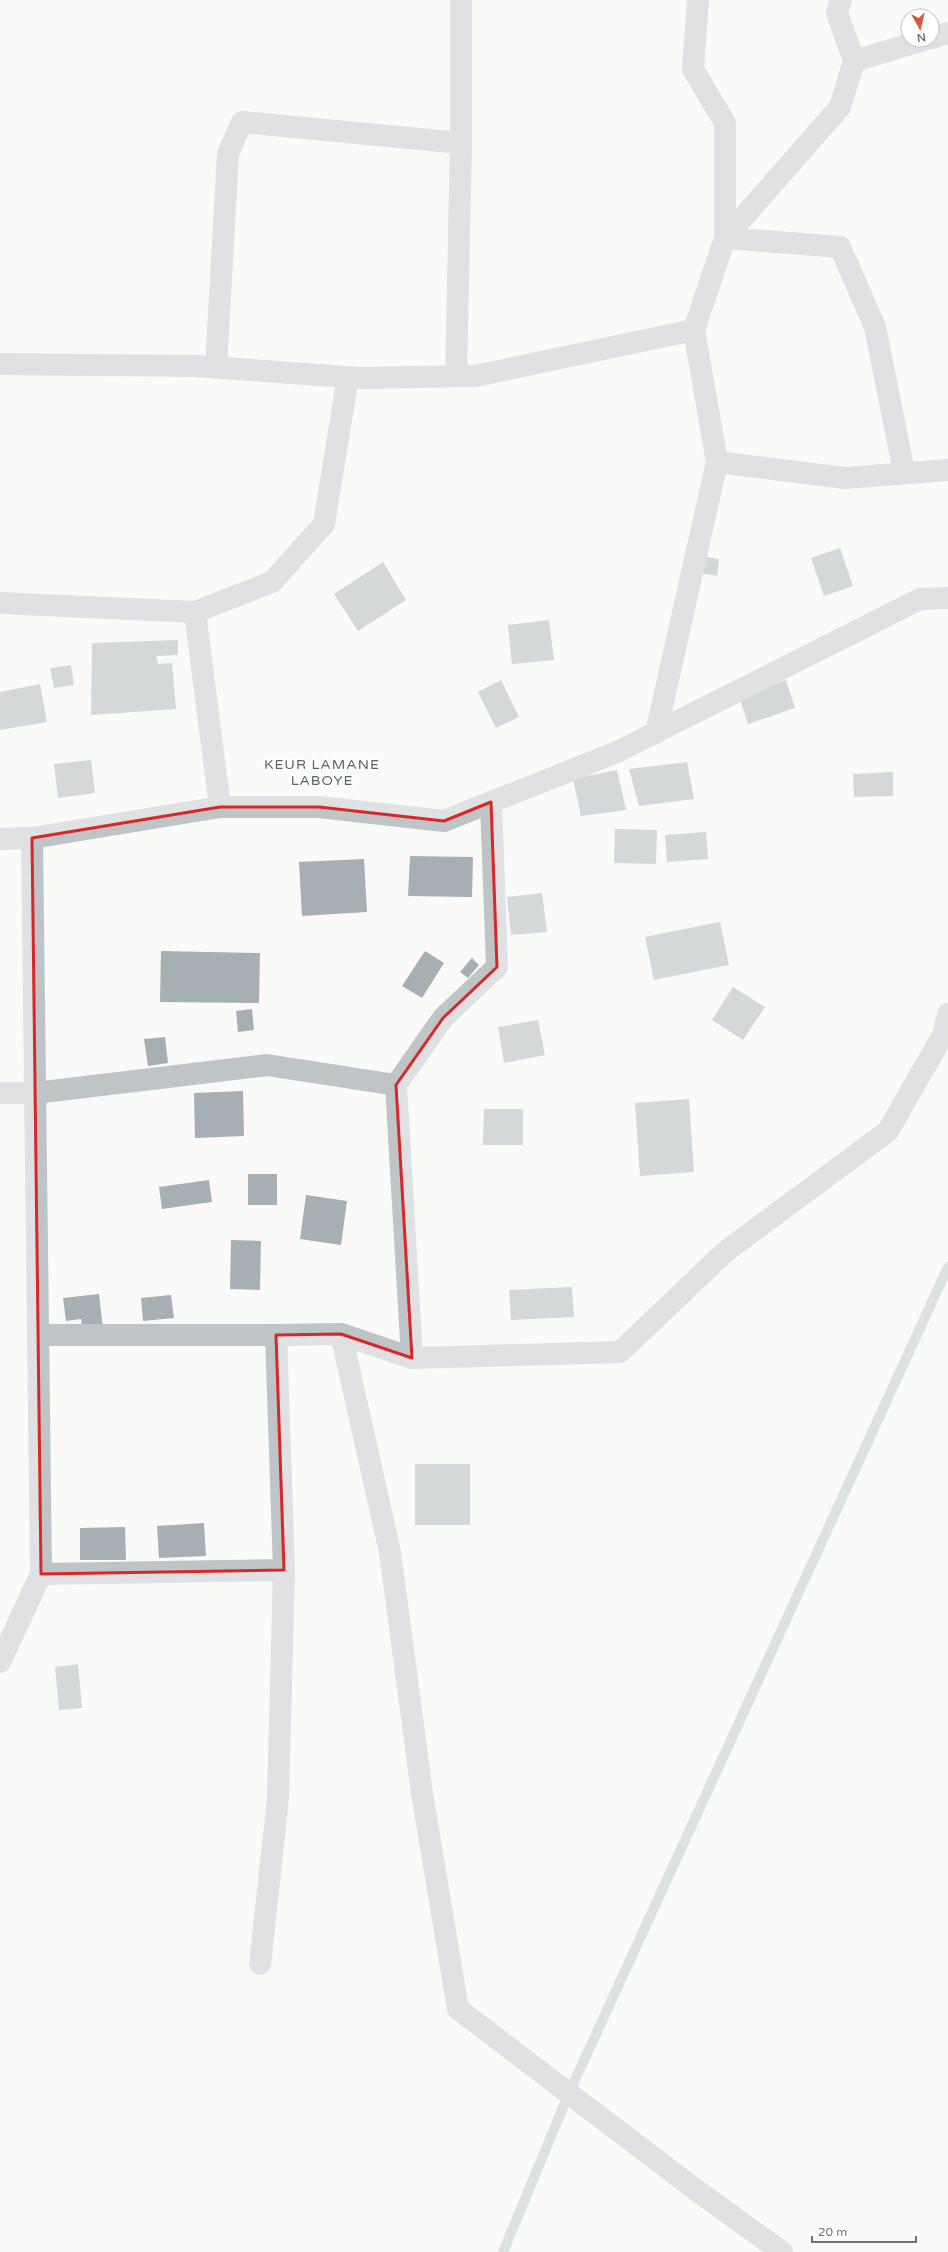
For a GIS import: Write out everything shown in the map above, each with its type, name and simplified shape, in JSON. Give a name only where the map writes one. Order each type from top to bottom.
[{"type":"street","points":[[456,376],[461,143],[461,0]]},
{"type":"street","points":[[656,733],[718,462],[694,330],[725,238],[725,123],[694,69],[698,0]]},
{"type":"street","points":[[725,238],[840,107],[854,61],[837,13],[841,0]]},
{"type":"street","points":[[854,61],[900,47]]},
{"type":"street","points":[[216,367],[228,154],[242,122],[461,143]]},
{"type":"street","points":[[725,238],[840,247],[875,327],[904,472]]},
{"type":"street","points":[[0,364],[216,367],[348,377],[475,376],[694,330]]},
{"type":"street","points":[[0,604],[195,612],[272,582],[324,524],[348,377]]},
{"type":"street","points":[[718,462],[845,478],[904,472],[948,470]]},
{"type":"street","points":[[0,840],[32,838],[220,807],[319,807],[444,821],[617,752],[920,599],[948,598]]},
{"type":"street","points":[[195,612],[220,807]]},
{"type":"street","points":[[412,1358],[396,1085],[443,1018],[497,967],[491,802]]},
{"type":"street","points":[[0,1662],[41,1574],[32,838]]},
{"type":"street","points":[[38,1335],[341,1334],[412,1358],[620,1352],[725,1252],[888,1131],[943,1035],[948,1014]]},
{"type":"street","points":[[0,1093],[35,1092],[267,1065],[396,1085]]},
{"type":"street","points":[[341,1334],[390,1552],[422,1793],[458,2009],[696,2190],[782,2252]]},
{"type":"street","points":[[260,1964],[278,1798],[284,1570],[276,1335]]},
{"type":"street","points":[[41,1574],[284,1570]]},
{"type":"highlighted area","points":[[491,802],[497,967],[443,1018],[396,1085],[412,1358],[341,1334],[276,1335],[284,1570],[41,1574],[32,838],[220,807],[319,807],[444,821]]},
{"type":"building","points":[[840,548],[853,586],[824,596],[811,558]]},
{"type":"building","points":[[702,556],[719,559],[717,576],[700,573]]},
{"type":"building","points":[[383,562],[406,600],[358,631],[334,594]]},
{"type":"building","points":[[549,620],[554,660],[512,664],[508,625]]},
{"type":"building","points":[[178,640],[178,655],[156,656],[158,664],[172,663],[176,709],[91,715],[92,643]]},
{"type":"building","points":[[71,665],[74,685],[54,688],[50,668]]},
{"type":"building","points":[[501,680],[519,717],[496,728],[478,692]]},
{"type":"building","points":[[786,680],[795,708],[748,724],[739,696]]},
{"type":"building","points":[[40,684],[47,722],[0,730],[0,692]]},
{"type":"building","points":[[91,760],[95,793],[58,798],[54,764]]},
{"type":"building","points":[[687,762],[694,799],[639,806],[629,769]]},
{"type":"building","points":[[617,770],[626,810],[581,816],[573,779]]},
{"type":"building","points":[[893,772],[893,796],[854,797],[853,774]]},
{"type":"building","points":[[615,829],[657,830],[656,864],[614,863]]},
{"type":"building","points":[[706,832],[708,859],[667,862],[665,835]]},
{"type":"building","points":[[410,856],[473,857],[472,897],[408,896]]},
{"type":"building","points":[[364,859],[367,912],[302,916],[299,862]]},
{"type":"building","points":[[542,893],[547,932],[511,935],[507,897]]},
{"type":"building","points":[[720,922],[729,965],[654,980],[645,937]]},
{"type":"building","points":[[161,951],[260,953],[259,1003],[160,1002]]},
{"type":"building","points":[[425,951],[444,963],[422,998],[402,986]]},
{"type":"building","points":[[472,958],[479,965],[468,978],[460,972]]},
{"type":"building","points":[[733,987],[765,1007],[743,1040],[712,1020]]},
{"type":"building","points":[[252,1009],[254,1030],[238,1032],[236,1011]]},
{"type":"building","points":[[538,1020],[545,1055],[504,1063],[498,1027]]},
{"type":"building","points":[[165,1037],[168,1063],[148,1066],[144,1039]]},
{"type":"building","points":[[243,1091],[244,1136],[195,1138],[194,1093]]},
{"type":"building","points":[[689,1099],[694,1172],[640,1176],[635,1103]]},
{"type":"building","points":[[484,1109],[523,1109],[523,1145],[483,1145]]},
{"type":"building","points":[[248,1174],[277,1174],[277,1205],[248,1205]]},
{"type":"building","points":[[209,1180],[212,1202],[162,1209],[159,1187]]},
{"type":"building","points":[[306,1195],[347,1201],[341,1245],[300,1239]]},
{"type":"building","points":[[231,1240],[261,1241],[260,1290],[230,1289]]},
{"type":"building","points":[[572,1287],[574,1317],[511,1320],[509,1290]]},
{"type":"building","points":[[99,1294],[103,1329],[83,1332],[81,1319],[66,1321],[63,1298]]},
{"type":"building","points":[[171,1295],[174,1318],[143,1321],[141,1298]]},
{"type":"building","points":[[415,1464],[470,1464],[470,1525],[415,1525]]},
{"type":"building","points":[[204,1523],[206,1556],[159,1558],[157,1526]]},
{"type":"building","points":[[125,1527],[126,1560],[80,1560],[80,1528]]},
{"type":"building","points":[[78,1664],[82,1708],[59,1710],[55,1667]]},
{"type":"waterway","points":[[503,2252],[569,2093],[948,1267]]},
{"type":"district","name":"KEUR LAMANE LABOYE","points":[[322,772]]}]
